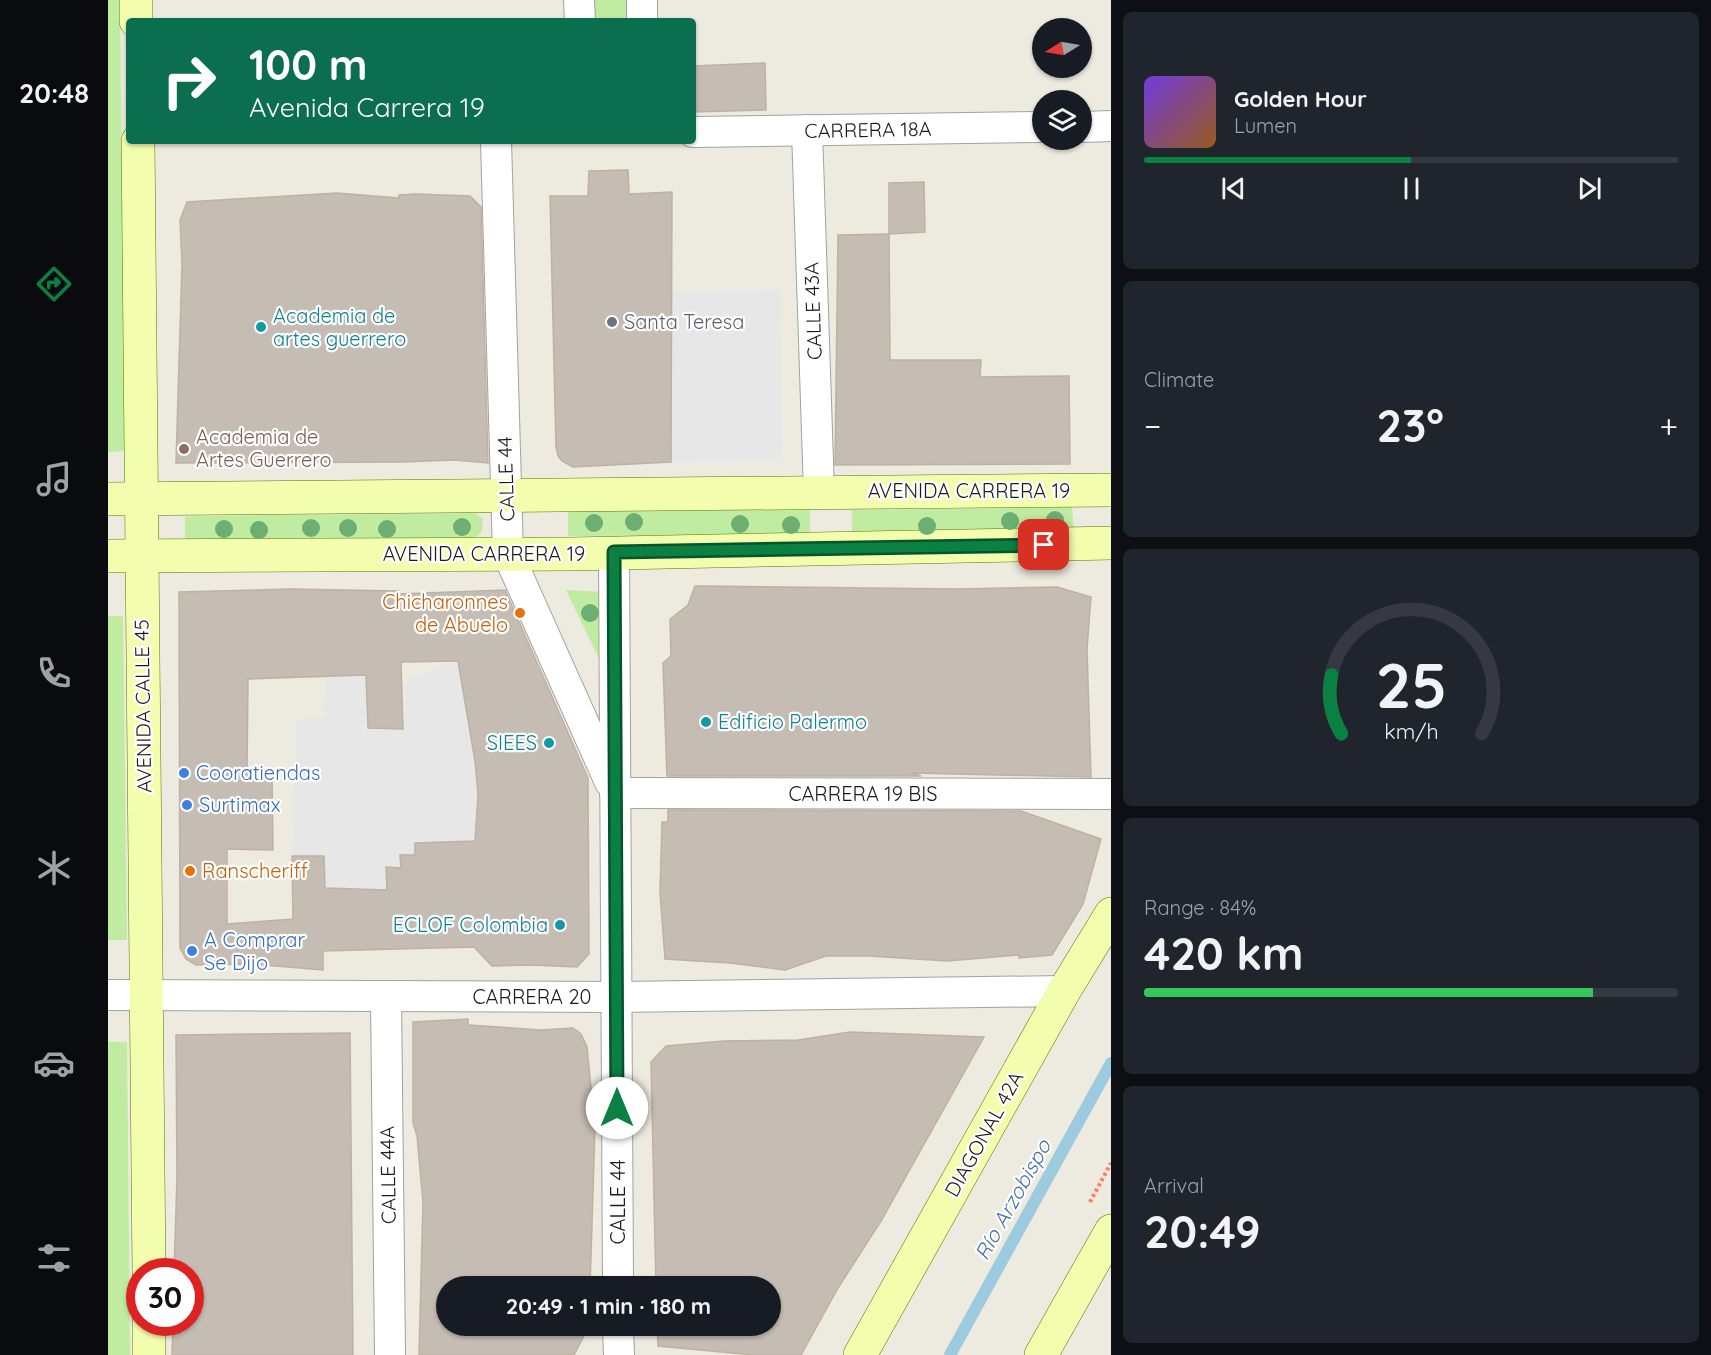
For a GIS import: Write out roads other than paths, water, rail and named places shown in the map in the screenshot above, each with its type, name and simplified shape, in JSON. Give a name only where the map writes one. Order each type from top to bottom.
[{"type":"main road","points":[[136,0],[136,18]]},
{"type":"main road","name":"AVENIDA CALLE 45","points":[[138,144],[148,1258]]},
{"type":"main road","name":"AVENIDA CARRERA 19","points":[[108,499],[1111,490]]},
{"type":"main road","name":"AVENIDA CARRERA 19","points":[[108,556],[508,554],[1111,543]]},
{"type":"main road","name":"DIAGONAL 42A","points":[[860,1355],[1064,991],[1111,914]]},
{"type":"main road","points":[[1041,1355],[1111,1231]]},
{"type":"main road","points":[[149,1336],[149,1355]]},
{"type":"street","points":[[579,0],[580,18]]},
{"type":"street","points":[[642,0],[642,18]]},
{"type":"street","points":[[1092,127],[1111,126]]},
{"type":"street","name":"CARRERA 18A","points":[[696,132],[1032,127]]},
{"type":"street","name":"CALLE 43A","points":[[807,130],[819,492]]},
{"type":"street","name":"CALLE 44","points":[[495,144],[508,554],[615,794]]},
{"type":"street","name":"CALLE 44","points":[[614,552],[618,1276]]},
{"type":"street","name":"CARRERA 19 BIS","points":[[615,794],[1111,794]]},
{"type":"street","name":"CARRERA 20","points":[[108,995],[616,998],[1064,991]]},
{"type":"street","name":"CALLE 44A","points":[[386,996],[390,1355]]},
{"type":"street","points":[[618,1336],[619,1355]]},
{"type":"waterway","name":"Río Arzobispo","points":[[950,1355],[1111,1063]]},
{"type":"place","name":"Santa Teresa","points":[[612,322]]},
{"type":"place","name":"Academia de artes guerrero","points":[[261,327]]},
{"type":"place","name":"Academia de Artes Guerrero","points":[[184,449]]},
{"type":"place","name":"Chicharonnes de Abuelo","points":[[520,613]]},
{"type":"place","name":"Edificio Palermo","points":[[706,722]]},
{"type":"place","name":"SIEES","points":[[549,743]]},
{"type":"place","name":"Cooratiendas","points":[[184,773]]},
{"type":"place","name":"Surtimax","points":[[187,805]]},
{"type":"place","name":"Ranscheriff","points":[[190,871]]},
{"type":"place","name":"ECLOF Colombia","points":[[560,925]]},
{"type":"place","name":"A Comprar Se Dijo","points":[[192,951]]}]
